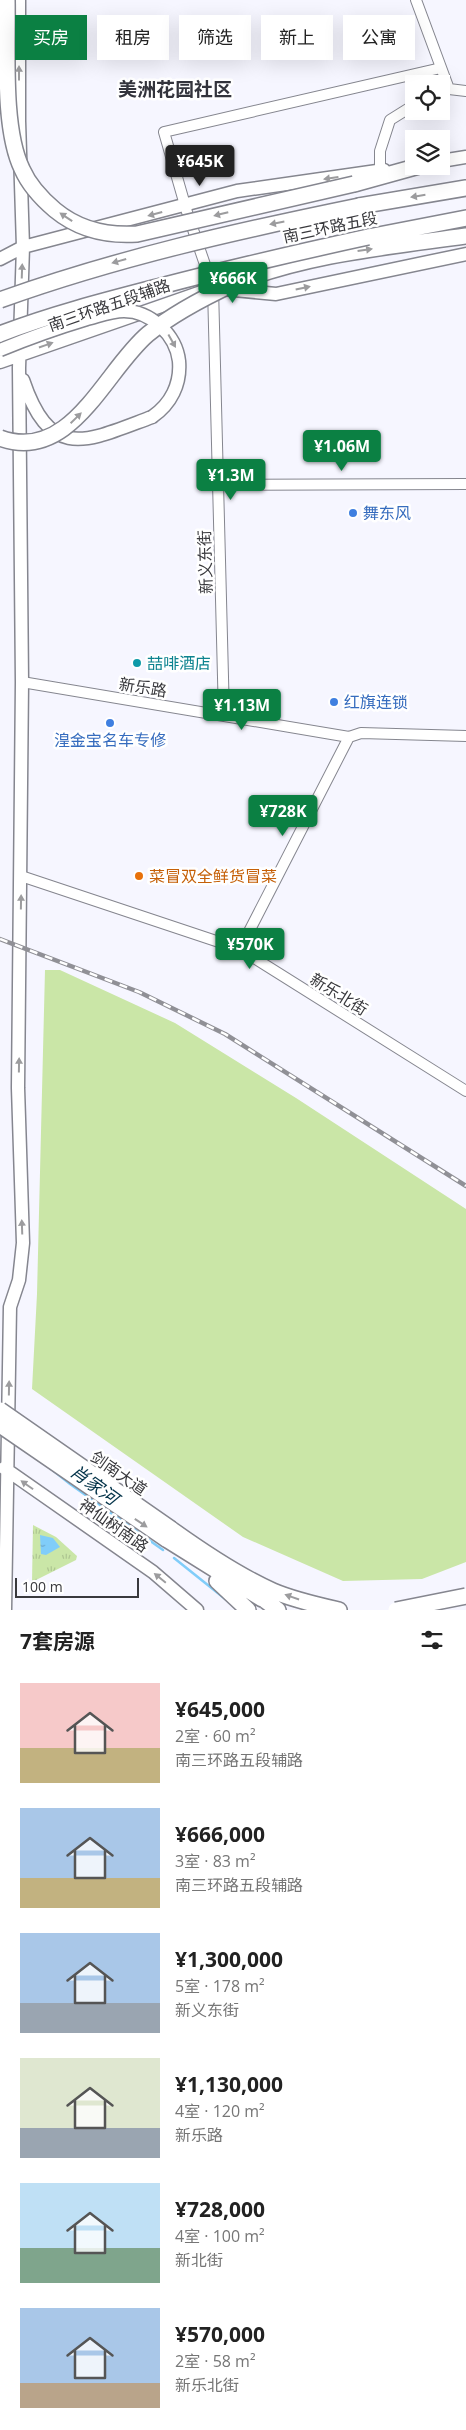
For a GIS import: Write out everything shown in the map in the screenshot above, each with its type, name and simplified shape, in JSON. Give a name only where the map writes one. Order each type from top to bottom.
[{"type":"highway","points":[[7,0],[9,111],[14,147],[22,170],[30,183],[50,206],[67,219],[98,231],[137,234],[354,184],[405,170]]},
{"type":"highway","name":"南三环路五段","points":[[0,300],[66,276],[152,252],[253,228],[359,206],[466,188]]},
{"type":"highway","name":"南三环路五段","points":[[0,334],[64,312],[271,257],[466,218]]},
{"type":"highway","points":[[0,438],[10,442],[26,443],[54,435],[70,424],[84,410],[147,335],[200,300],[233,284],[258,274],[313,260],[466,236]]},
{"type":"highway","name":"剑南大道","points":[[0,1410],[220,1562]]},
{"type":"highway","name":"剑南大道","points":[[0,1425],[192,1557]]},
{"type":"highway","points":[[192,1557],[278,1610]]},
{"type":"highway","points":[[192,1557],[248,1610]]},
{"type":"highway","points":[[220,1562],[262,1599]]},
{"type":"highway","points":[[220,1562],[273,1591],[308,1603],[339,1610]]},
{"type":"highway","points":[[396,1610],[466,1596]]},
{"type":"main road","points":[[5,1610],[3,1468],[5,1309],[20,1280],[23,1244],[18,1088],[22,682],[19,354],[23,247],[19,121],[19,0]]},
{"type":"main road","points":[[450,160],[466,157]]},
{"type":"main road","points":[[0,258],[23,247],[237,191],[405,166]]},
{"type":"main road","name":"南三环路五段辅路","points":[[0,362],[213,288],[276,294],[466,254]]},
{"type":"main road","points":[[0,350],[50,330],[112,312],[125,311],[142,315],[167,332],[176,345],[179,376],[174,392],[162,410],[152,417],[86,439],[55,433],[44,424],[34,410],[19,368]]},
{"type":"main road","name":"神仙树南路","points":[[3,1468],[153,1572],[197,1610]]},
{"type":"street","points":[[416,0],[442,75]]},
{"type":"street","name":"新义东街","points":[[224,716],[213,288],[185,206],[164,132],[441,68]]},
{"type":"street","points":[[450,91],[466,91]]},
{"type":"street","points":[[380,170],[380,151],[390,120],[405,111]]},
{"type":"street","points":[[218,485],[466,484]]},
{"type":"street","name":"新乐路","points":[[22,682],[349,737],[362,733],[466,736]]},
{"type":"street","points":[[240,949],[349,737]]},
{"type":"street","name":"新乐北街","points":[[21,876],[240,949],[466,1091]]},
{"type":"green space","points":[[45,970],[60,970],[175,1023],[296,1098],[466,1209],[466,1562],[422,1579],[343,1581],[243,1537],[32,1389],[37,1294]]},
{"type":"green space","points":[[33,1525],[56,1537],[77,1556],[76,1560],[32,1582]]},
{"type":"water","points":[[40,1535],[53,1538],[60,1547],[46,1555],[41,1554]]},
{"type":"waterway","name":"肖家河","points":[[45,1464],[163,1550]]},
{"type":"waterway","name":"肖家河","points":[[174,1558],[229,1602]]},
{"type":"railway","points":[[0,939],[139,992],[225,1034],[466,1186]]},
{"type":"place","name":"舞东风","points":[[353,513]]},
{"type":"place","name":"喆啡酒店","points":[[137,663]]},
{"type":"place","name":"红旗连锁","points":[[334,702]]},
{"type":"place","name":"湟金宝名车专修","points":[[110,723]]},
{"type":"place","name":"菜冒双全鲜货冒菜","points":[[139,876]]},
{"type":"district","name":"美洲花园社区","points":[[175,89]]}]
